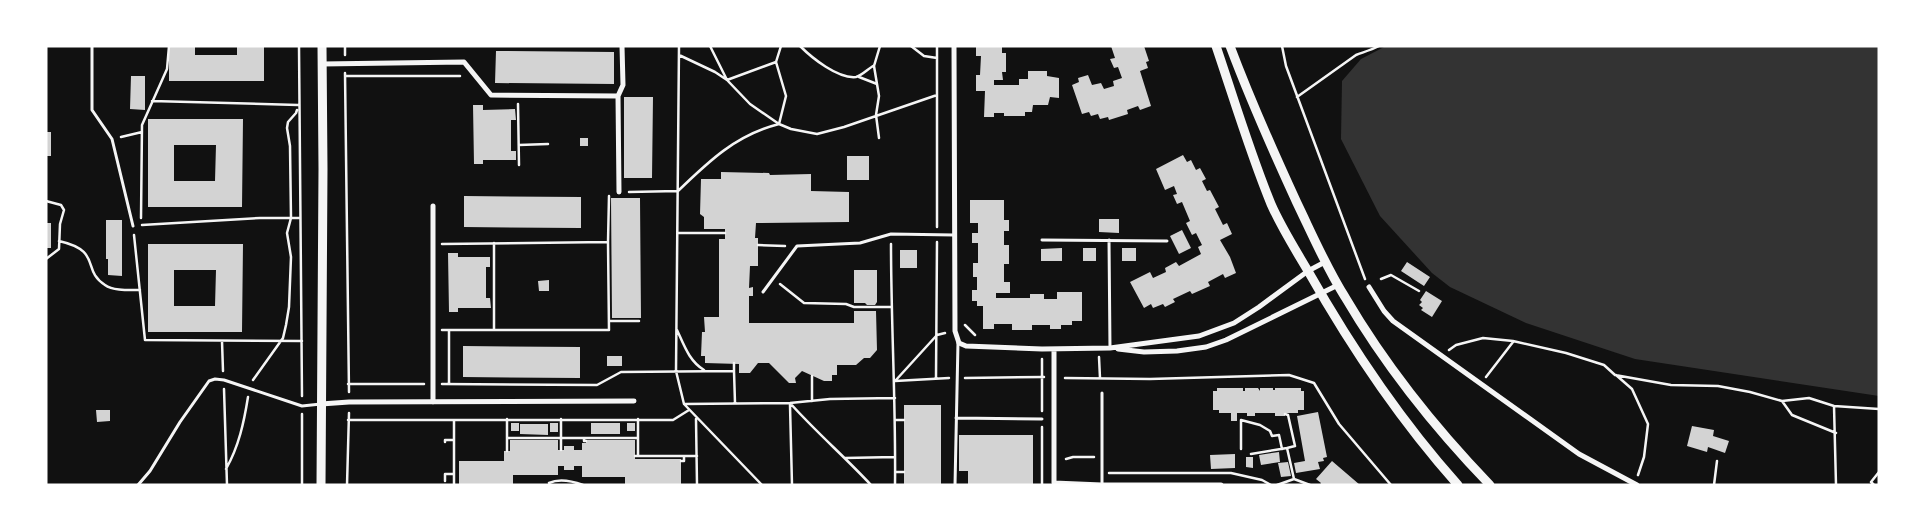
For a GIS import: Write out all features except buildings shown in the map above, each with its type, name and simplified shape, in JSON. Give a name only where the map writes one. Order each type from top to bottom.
[{"type":"main road","points":[[321,485],[322,46]]},
{"type":"main road","points":[[1216,46],[1272,205],[1320,294],[1378,385],[1458,485]]},
{"type":"main road","points":[[1230,46],[1246,90],[1325,262],[1338,285],[1391,367],[1452,445],[1490,485]]},
{"type":"street","points":[[619,192],[618,96],[623,84],[622,46]]},
{"type":"street","points":[[954,46],[955,331],[959,342],[966,346],[1054,349],[1110,348],[1144,352],[1206,347],[1226,340],[1338,285]]},
{"type":"street","points":[[322,64],[464,62],[491,95],[618,96]]},
{"type":"street","points":[[433,206],[433,402]]},
{"type":"street","points":[[1110,348],[1199,336],[1234,323],[1308,271],[1325,262]]},
{"type":"street","points":[[1369,287],[1388,316],[1441,356],[1579,454],[1636,484]]},
{"type":"street","points":[[1054,349],[1054,484],[1221,485]]},
{"type":"street","points":[[321,404],[349,402],[634,402]]},
{"type":"lane","points":[[92,46],[92,110],[112,139],[133,226]]},
{"type":"lane","points":[[763,292],[797,246],[860,243],[890,234],[955,235]]},
{"type":"lane","points":[[1042,240],[1167,240]]},
{"type":"lane","points":[[1109,240],[1110,348]]},
{"type":"lane","points":[[955,485],[958,339]]},
{"type":"lane","points":[[138,485],[150,471],[180,422],[210,381],[215,379],[224,380],[302,406],[321,404]]},
{"type":"lane","points":[[1102,393],[1103,485]]},
{"type":"lane","points":[[956,418],[1042,419]]},
{"type":"path","points":[[169,46],[167,69],[142,125],[141,225],[260,218],[300,218]]},
{"type":"path","points":[[299,46],[302,485]]},
{"type":"path","points":[[345,46],[349,402],[347,485]]},
{"type":"path","points":[[679,46],[676,371],[684,404],[762,485]]},
{"type":"path","points":[[710,46],[727,80]]},
{"type":"path","points":[[779,124],[786,96],[776,62],[781,46]]},
{"type":"path","points":[[800,46],[814,60],[846,76],[858,77],[877,84]]},
{"type":"path","points":[[879,138],[876,115],[879,96],[874,66],[880,46]]},
{"type":"path","points":[[911,46],[924,56],[937,58]]},
{"type":"path","points":[[936,378],[937,46]]},
{"type":"path","points":[[1282,46],[1286,66],[1297,97],[1369,287]]},
{"type":"path","points":[[1297,97],[1356,55],[1379,46]]},
{"type":"path","points":[[679,55],[715,72],[727,80],[750,104],[779,124],[791,129],[817,134],[844,127],[937,95]]},
{"type":"path","points":[[727,80],[776,62]]},
{"type":"path","points":[[858,77],[874,66]]},
{"type":"path","points":[[345,76],[460,76]]},
{"type":"path","points":[[518,95],[519,165]]},
{"type":"path","points":[[152,101],[298,105]]},
{"type":"path","points":[[226,469],[235,453],[244,420],[249,389],[254,377],[280,342],[284,332],[288,307],[291,256],[287,233],[291,218],[290,146],[287,128],[288,122],[296,113],[298,105]]},
{"type":"path","points":[[433,330],[609,330],[609,192],[678,191],[702,167],[736,140],[759,129],[779,124]]},
{"type":"path","points":[[112,139],[142,132]]},
{"type":"path","points":[[519,145],[548,144]]},
{"type":"path","points":[[46,201],[61,205],[64,210],[60,224],[59,248],[46,259]]},
{"type":"path","points":[[133,226],[145,340],[302,341]]},
{"type":"path","points":[[678,233],[725,233]]},
{"type":"path","points":[[890,234],[895,381],[895,485]]},
{"type":"path","points":[[60,241],[81,248],[87,254],[98,279],[106,286],[140,290]]},
{"type":"path","points":[[433,244],[608,242]]},
{"type":"path","points":[[494,243],[494,330]]},
{"type":"path","points":[[758,245],[797,246]]},
{"type":"path","points":[[1382,279],[1391,275],[1419,292]]},
{"type":"path","points":[[773,278],[804,303],[846,304],[854,307],[891,307]]},
{"type":"path","points":[[964,318],[964,323],[968,330],[978,337]]},
{"type":"path","points":[[609,321],[639,321]]},
{"type":"path","points":[[676,329],[689,357],[696,366],[705,371]]},
{"type":"path","points":[[449,330],[449,384]]},
{"type":"path","points":[[895,381],[937,335]]},
{"type":"path","points":[[1441,356],[1456,345],[1483,338],[1513,341],[1566,353],[1604,365],[1632,389],[1648,424],[1644,457],[1636,484]]},
{"type":"path","points":[[222,341],[227,485]]},
{"type":"path","points":[[1480,384],[1513,341]]},
{"type":"path","points":[[1099,348],[1100,378]]},
{"type":"path","points":[[734,363],[736,403]]},
{"type":"path","points":[[348,384],[597,385],[620,372],[734,371]]},
{"type":"path","points":[[1615,374],[1671,385],[1718,386],[1782,401],[1809,398],[1834,406],[1879,409]]},
{"type":"path","points":[[1054,378],[1180,378],[1289,375],[1314,383],[1339,424],[1391,485]]},
{"type":"path","points":[[812,376],[812,401]]},
{"type":"path","points":[[895,381],[936,378],[1042,377],[1042,485]]},
{"type":"path","points":[[684,404],[790,403],[895,398]]},
{"type":"path","points":[[1782,401],[1792,415],[1836,433]]},
{"type":"path","points":[[790,403],[816,432],[871,485]]},
{"type":"path","points":[[790,403],[792,485]]},
{"type":"path","points":[[1834,406],[1836,485]]},
{"type":"path","points":[[348,420],[674,420],[689,410]]},
{"type":"path","points":[[1251,454],[1296,446],[1288,415],[1285,414]]},
{"type":"path","points":[[696,418],[697,485]]},
{"type":"path","points":[[507,419],[507,451]]},
{"type":"path","points":[[561,419],[561,450]]},
{"type":"path","points":[[638,419],[636,456],[680,459],[684,461],[684,456],[696,456]]},
{"type":"path","points":[[454,420],[454,485]]},
{"type":"path","points":[[895,420],[904,420]]},
{"type":"path","points":[[1241,449],[1241,420],[1260,425],[1270,431],[1272,436],[1279,434],[1282,449]]},
{"type":"path","points":[[507,438],[638,438]]},
{"type":"path","points":[[584,438],[584,441],[586,441]]},
{"type":"path","points":[[446,442],[445,440],[454,440]]},
{"type":"path","points":[[1287,448],[1294,479]]},
{"type":"path","points":[[1054,459],[1102,456]]},
{"type":"path","points":[[845,458],[895,457]]},
{"type":"path","points":[[1065,468],[1066,459]]},
{"type":"path","points":[[1714,485],[1717,461]]},
{"type":"path","points":[[895,472],[904,472]]},
{"type":"path","points":[[1871,484],[1879,472]]},
{"type":"path","points":[[1102,473],[1232,473],[1262,480],[1271,485]]},
{"type":"path","points":[[446,481],[446,474],[454,474]]},
{"type":"path","points":[[1277,485],[1294,479],[1310,485]]},
{"type":"path","points":[[549,483],[558,480],[573,481],[583,485]]},
{"type":"shaded area","points":[[1386,46],[1879,46],[1879,396],[1635,359],[1526,323],[1450,287],[1432,273],[1380,216],[1341,139],[1342,81],[1361,59]]}]
